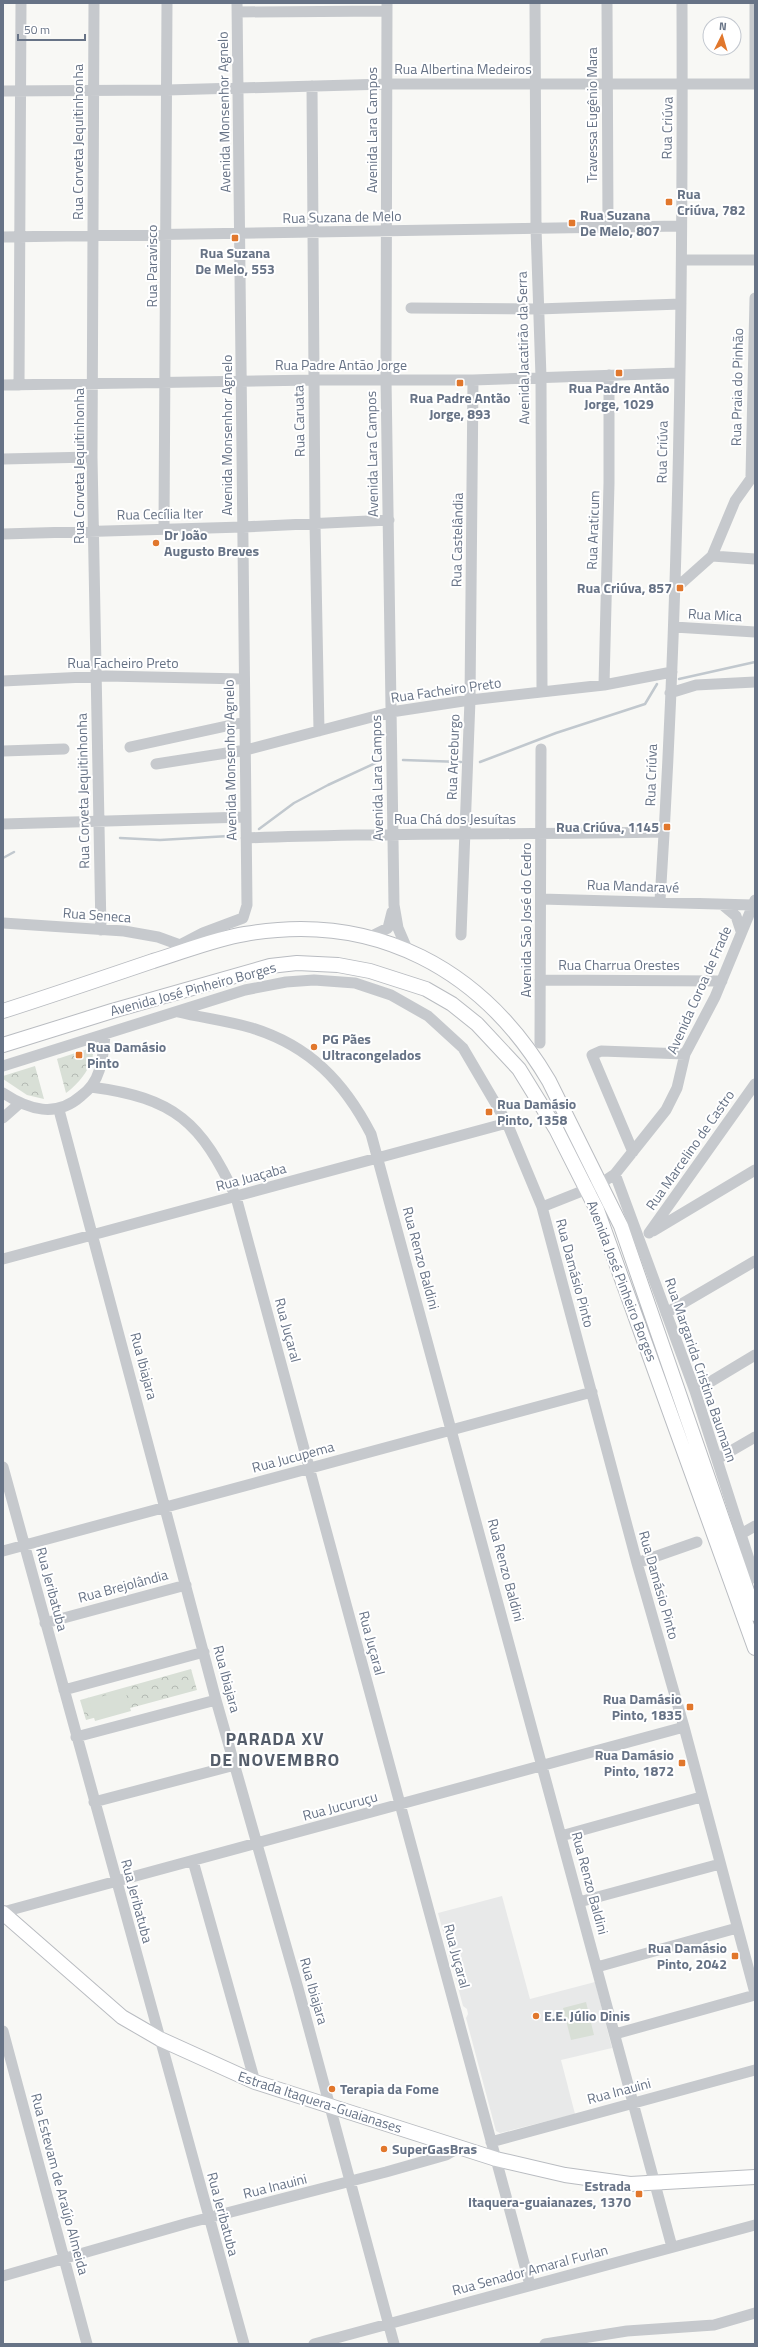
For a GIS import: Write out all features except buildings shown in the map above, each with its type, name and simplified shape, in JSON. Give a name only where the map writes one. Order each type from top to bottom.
[{"type":"main road","name":"Avenida José Pinheiro Borges","points":[[3,1011],[181,948],[243,934],[281,930],[313,930],[368,938],[407,949],[445,969],[467,986],[510,1025],[527,1046],[549,1081],[621,1226],[752,1610],[755,1648]]},
{"type":"main road","name":"Avenida José Pinheiro Borges","points":[[3,1045],[112,1010],[270,966],[297,963],[338,965],[370,970],[426,990],[452,1004],[477,1024],[500,1046],[519,1069],[546,1112],[586,1190],[610,1244],[752,1610]]},
{"type":"main road","name":"Estrada Itaquera-Guaianases","points":[[3,1912],[110,2008],[160,2039],[255,2082],[496,2159],[565,2175],[630,2184],[755,2177]]},
{"type":"street","points":[[19,385],[21,3]]},
{"type":"street","name":"Rua Corveta Jequitinhonha","points":[[94,3],[92,458],[97,820],[101,930]]},
{"type":"street","name":"Rua Paravisco","points":[[164,528],[167,234],[167,3]]},
{"type":"street","name":"Avenida Jacatirão da Serra","points":[[535,3],[534,84],[536,228],[541,377],[542,691]]},
{"type":"street","name":"Travessa Eugênio Mara","points":[[607,3],[606,84],[608,227]]},
{"type":"street","name":"Rua Criúva","points":[[660,901],[675,589],[682,260],[682,3]]},
{"type":"street","points":[[755,3],[755,84]]},
{"type":"street","points":[[237,8],[387,7]]},
{"type":"street","name":"Avenida Lara Campos","points":[[387,7],[386,379],[394,905],[398,928],[407,949]]},
{"type":"street","name":"Avenida Monsenhor Agnelo","points":[[181,948],[204,933],[238,922],[245,915],[246,750],[243,679],[240,87],[237,8]]},
{"type":"street","name":"Rua Albertina Medeiros","points":[[3,91],[167,90],[387,84],[755,84]]},
{"type":"street","name":"Rua Caruata","points":[[312,86],[315,524],[319,732]]},
{"type":"street","name":"Rua Suzana de Melo","points":[[3,237],[681,226]]},
{"type":"street","points":[[682,260],[755,260]]},
{"type":"street","name":"Rua Praia do Pinhão","points":[[753,475],[755,298]]},
{"type":"street","points":[[411,308],[538,309],[681,304]]},
{"type":"street","name":"Rua Padre Antão Jorge","points":[[3,385],[386,379],[473,380],[679,374]]},
{"type":"street","name":"Rua Araticum","points":[[604,686],[609,483],[609,375]]},
{"type":"street","name":"Rua Castelândia","points":[[470,700],[473,380]]},
{"type":"street","points":[[3,459],[92,458]]},
{"type":"street","points":[[675,589],[712,556],[735,501],[753,475]]},
{"type":"street","name":"Rua Cecília Iter","points":[[3,534],[93,530],[243,527],[389,520]]},
{"type":"street","points":[[712,556],[755,559]]},
{"type":"street","name":"Rua Mica","points":[[674,627],[755,632]]},
{"type":"street","name":"Rua Facheiro Preto","points":[[156,764],[246,750],[391,712],[542,691],[604,686],[671,674]]},
{"type":"street","name":"Rua Facheiro Preto","points":[[3,682],[96,677],[243,679]]},
{"type":"street","points":[[670,691],[696,685],[755,682]]},
{"type":"street","name":"Rua Arceburgo","points":[[461,935],[470,700]]},
{"type":"street","points":[[130,747],[245,722]]},
{"type":"street","points":[[3,751],[64,749]]},
{"type":"street","name":"Avenida São José do Cedro","points":[[540,1043],[541,749]]},
{"type":"street","points":[[3,824],[97,820],[246,818]]},
{"type":"street","name":"Rua Chá dos Jesuítas","points":[[246,837],[394,834],[664,832]]},
{"type":"street","name":"Rua Mandaravé","points":[[541,899],[660,901],[724,906],[754,903]]},
{"type":"street","name":"Avenida Coroa de Frade","points":[[542,1207],[600,1184],[615,1174],[663,1115],[674,1097],[685,1054],[722,981],[741,931],[754,903]]},
{"type":"street","name":"Avenida Lara Campos","points":[[368,938],[388,928],[394,905]]},
{"type":"street","points":[[724,906],[736,916],[741,931]]},
{"type":"street","name":"Rua Seneca","points":[[3,923],[144,934],[181,948]]},
{"type":"street","name":"Rua Charrua Orestes","points":[[540,980],[722,981]]},
{"type":"street","name":"Rua Damásio Pinto","points":[[3,1066],[245,990],[286,982],[335,981],[371,988],[410,1004],[448,1032],[463,1048],[507,1123],[542,1207],[637,1563],[684,1727],[755,1994]]},
{"type":"street","name":"Rua Renzo Baldini","points":[[178,1012],[253,1028],[274,1036],[306,1054],[339,1084],[351,1100],[371,1134],[616,2034],[672,2247]]},
{"type":"street","points":[[3,1093],[20,1103],[39,1108],[59,1110],[77,1100],[91,1087],[99,1073],[105,1035]]},
{"type":"street","points":[[633,1152],[592,1058],[593,1053],[601,1051],[685,1054]]},
{"type":"street","name":"Rua Marcelino de Castro","points":[[649,1233],[755,1084]]},
{"type":"street","name":"Rua Juçaral","points":[[91,1087],[136,1094],[154,1101],[188,1123],[209,1146],[236,1197],[530,2285]]},
{"type":"street","points":[[3,1118],[20,1103]]},
{"type":"street","name":"Rua Ibiajara","points":[[59,1110],[166,1507],[216,1700],[330,2107],[394,2344]]},
{"type":"street","name":"Rua Juaçaba","points":[[3,1259],[185,1209],[379,1159],[507,1123]]},
{"type":"street","points":[[638,1238],[649,1233],[755,1170]]},
{"type":"street","name":"Rua Margarida Cristina Baumann","points":[[615,1174],[695,1391],[755,1578]]},
{"type":"street","points":[[666,1313],[755,1262]]},
{"type":"street","points":[[695,1391],[755,1355]]},
{"type":"street","name":"Rua Jucupema","points":[[3,1551],[592,1392]]},
{"type":"street","points":[[717,1459],[755,1437]]},
{"type":"street","name":"Rua Jeribatuba","points":[[3,1467],[208,2218],[244,2344]]},
{"type":"street","points":[[741,1534],[755,1526]]},
{"type":"street","points":[[637,1563],[697,1542]]},
{"type":"street","name":"Rua Brejolândia","points":[[45,1623],[186,1585]]},
{"type":"street","points":[[64,1690],[204,1652]]},
{"type":"street","points":[[76,1737],[216,1700]]},
{"type":"street","name":"Rua Jucuruçu","points":[[3,1912],[684,1727]]},
{"type":"street","points":[[94,1802],[235,1764]]},
{"type":"street","points":[[561,1836],[702,1797]]},
{"type":"street","points":[[193,1861],[255,2082]]},
{"type":"street","points":[[579,1902],[720,1864]]},
{"type":"street","points":[[597,1967],[737,1928]]},
{"type":"street","points":[[616,2034],[755,1994]]},
{"type":"street","name":"Rua Estevam de Araújo Almeida","points":[[3,2031],[87,2344]]},
{"type":"street","name":"Rua Inauini","points":[[492,2142],[755,2070]]},
{"type":"street","name":"Rua Inauini","points":[[3,2276],[208,2218],[350,2182],[446,2155],[460,2147]]},
{"type":"street","name":"Rua Senador Amaral Furlan","points":[[314,2344],[755,2226]]},
{"type":"street","points":[[545,2344],[627,2331],[714,2325],[755,2313]]},
{"type":"shaded area","name":"E.E. Júlio Dinis","points":[[502,1896],[530,1999],[595,1982],[612,2048],[561,2060],[575,2114],[500,2133],[496,2131],[466,2018],[468,2014],[467,2009],[463,2006],[438,1913]]},
{"type":"green space","points":[[94,1047],[89,1067],[77,1084],[66,1093],[57,1059]]},
{"type":"green space","points":[[35,1066],[44,1099],[27,1095],[3,1079],[3,1076]]},
{"type":"green space","points":[[191,1669],[197,1690],[86,1720],[80,1700]]},
{"type":"green space","points":[[125,1690],[131,1711],[95,1721],[89,1700]]},
{"type":"green space","points":[[586,2002],[594,2035],[571,2040],[563,2008]]},
{"type":"waterway","points":[[679,679],[755,662]]},
{"type":"waterway","points":[[480,762],[556,733],[645,704],[657,684]]},
{"type":"waterway","points":[[259,829],[294,803],[328,785],[382,760]]},
{"type":"waterway","points":[[403,760],[461,762]]},
{"type":"waterway","points":[[120,838],[160,840],[229,836]]},
{"type":"waterway","points":[[3,858],[14,852]]},
{"type":"place","name":"Rua Criúva, 782","points":[[669,202]]},
{"type":"place","name":"Rua Suzana De Melo, 807","points":[[572,223]]},
{"type":"place","name":"Rua Suzana De Melo, 553","points":[[235,238]]},
{"type":"place","name":"Rua Padre Antão Jorge, 1029","points":[[619,373]]},
{"type":"place","name":"Rua Padre Antão Jorge, 893","points":[[460,383]]},
{"type":"place","name":"Dr João Augusto Breves","points":[[156,543]]},
{"type":"place","name":"Rua Criúva, 857","points":[[680,588]]},
{"type":"place","name":"Rua Criúva, 1145","points":[[667,827]]},
{"type":"place","name":"PG Pães Ultracongelados","points":[[314,1047]]},
{"type":"place","name":"Rua Damásio Pinto","points":[[79,1055]]},
{"type":"place","name":"Rua Damásio Pinto, 1358","points":[[489,1112]]},
{"type":"place","name":"Rua Damásio Pinto, 1835","points":[[690,1707]]},
{"type":"place","name":"Rua Damásio Pinto, 1872","points":[[682,1763]]},
{"type":"place","name":"Rua Damásio Pinto, 2042","points":[[735,1956]]},
{"type":"place","name":"E.E. Júlio Dinis","points":[[536,2016]]},
{"type":"place","name":"Terapia da Fome","points":[[332,2089]]},
{"type":"place","name":"SuperGasBras","points":[[384,2149]]},
{"type":"place","name":"Estrada Itaquera-guaianazes, 1370","points":[[639,2194]]},
{"type":"district","name":"PARADA XV DE NOVEMBRO","points":[[275,1749]]}]
